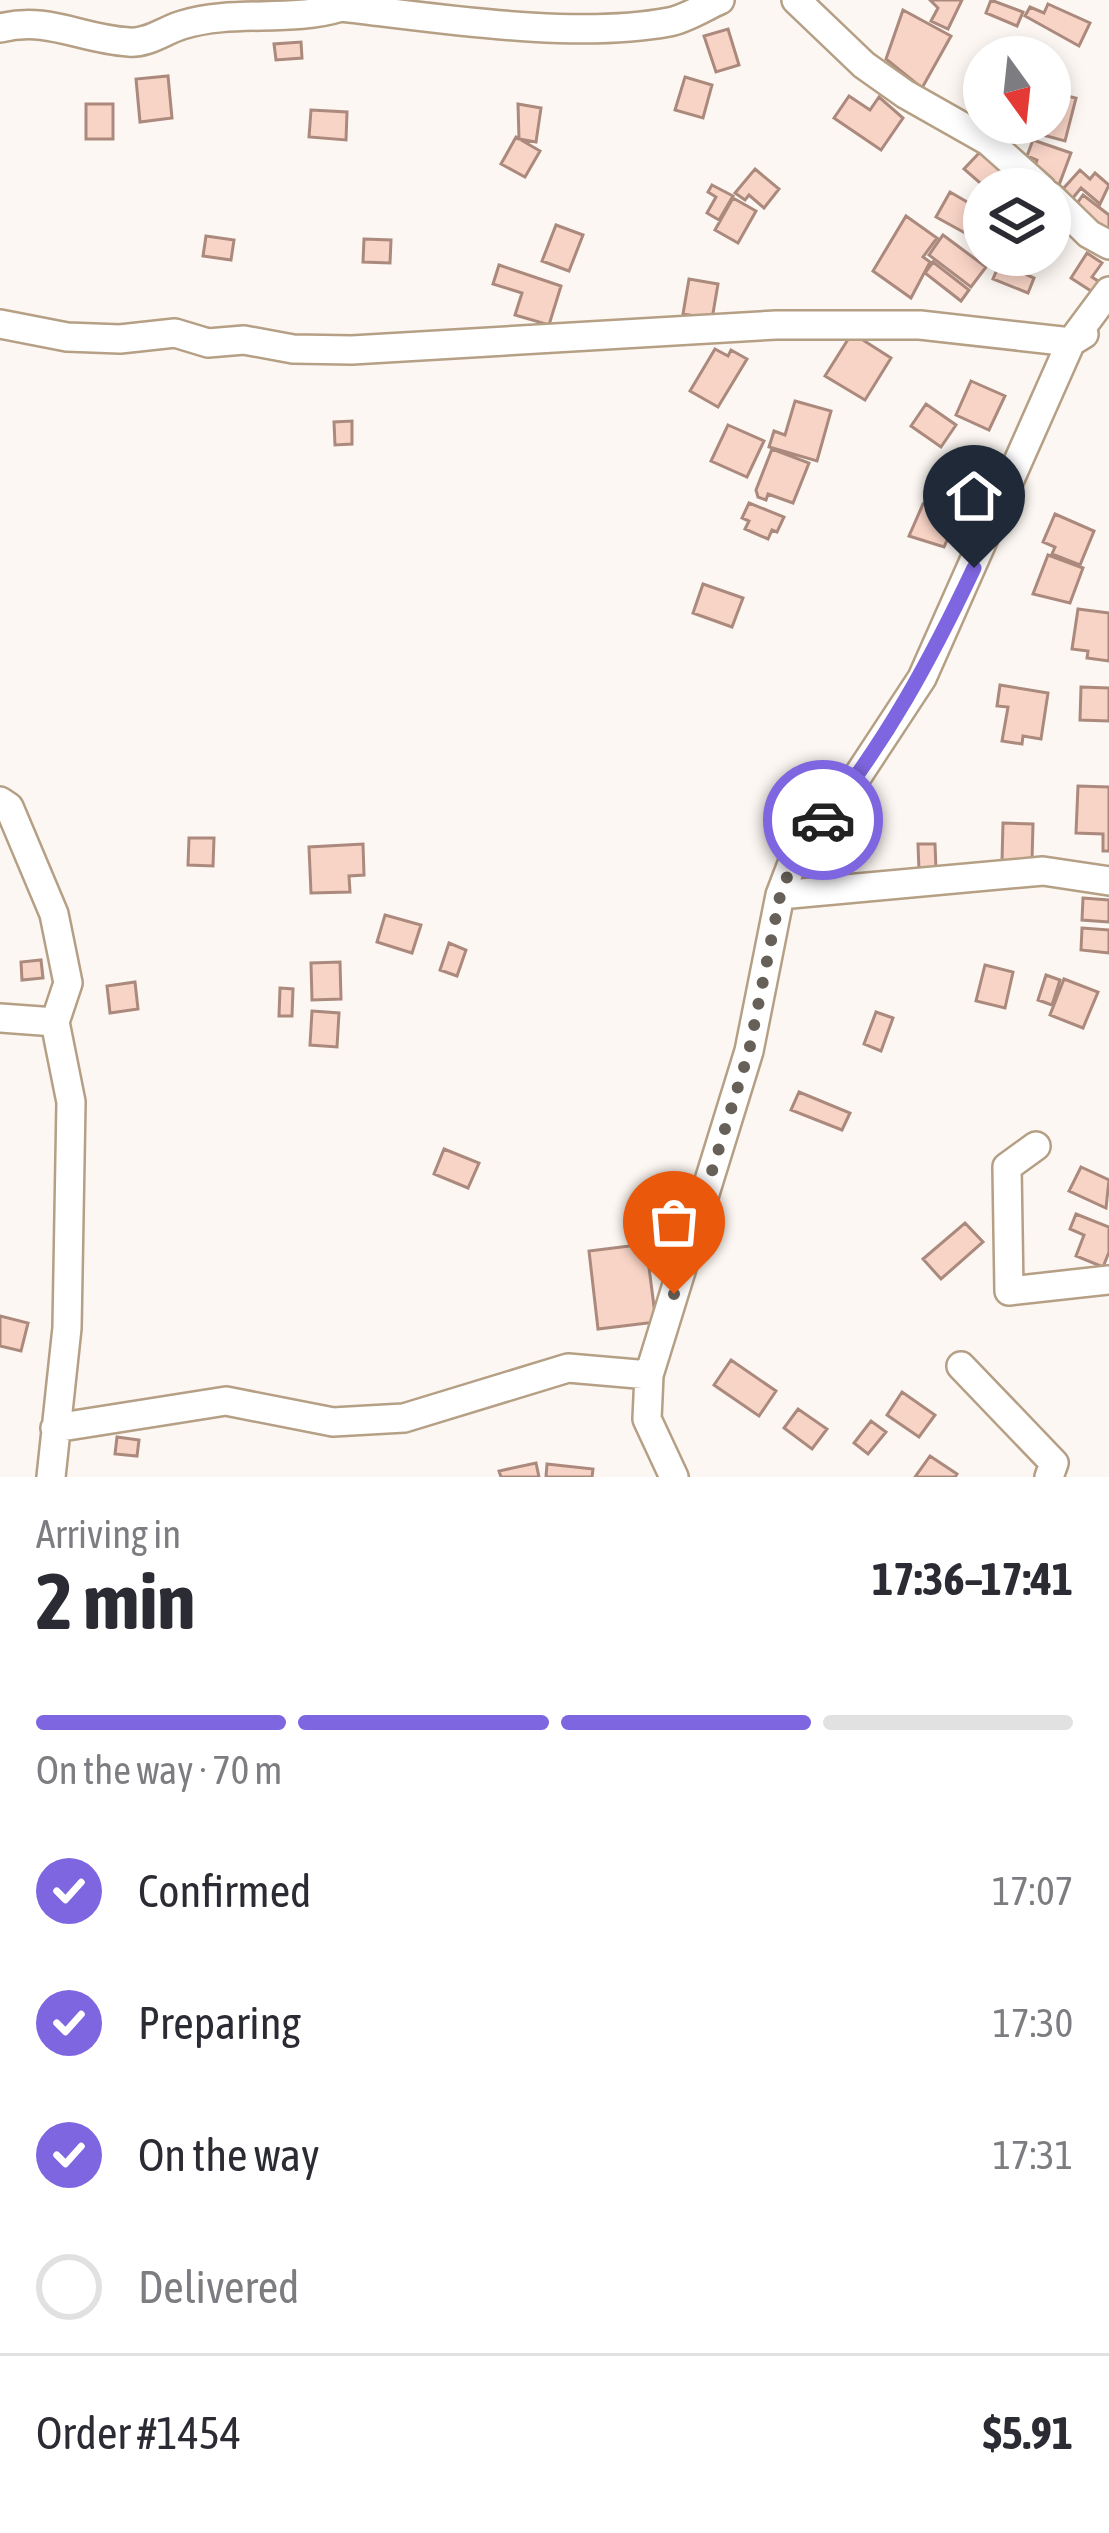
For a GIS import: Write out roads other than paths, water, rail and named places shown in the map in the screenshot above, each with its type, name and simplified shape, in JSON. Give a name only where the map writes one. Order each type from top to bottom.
[{"type":"street","points":[[0,28],[34,10],[91,38],[136,44],[184,24],[318,14],[341,3],[496,24],[614,26],[672,22],[720,0]]},
{"type":"street","points":[[796,0],[865,65],[905,94],[988,141],[1018,168]]},
{"type":"street","points":[[1071,216],[1109,245]]},
{"type":"street","points":[[674,1477],[647,1419],[650,1375],[749,1051],[780,896],[796,853],[857,777],[922,678],[1071,342],[1109,291]]},
{"type":"street","points":[[0,324],[67,337],[120,339],[175,333],[208,343],[244,340],[292,350],[352,350],[776,325],[920,325],[1071,342],[1109,317]]},
{"type":"street","points":[[0,801],[9,807],[54,914],[68,982],[55,1022],[71,1102],[67,1328],[51,1477]]},
{"type":"street","points":[[780,896],[1043,871],[1109,881]]},
{"type":"street","points":[[0,1018],[55,1022]]},
{"type":"street","points":[[1036,1146],[1006,1167],[1009,1292],[1109,1280]]},
{"type":"street","points":[[961,1366],[1054,1463],[1049,1477]]},
{"type":"street","points":[[55,1428],[226,1401],[333,1422],[404,1418],[568,1368],[650,1375]]}]
